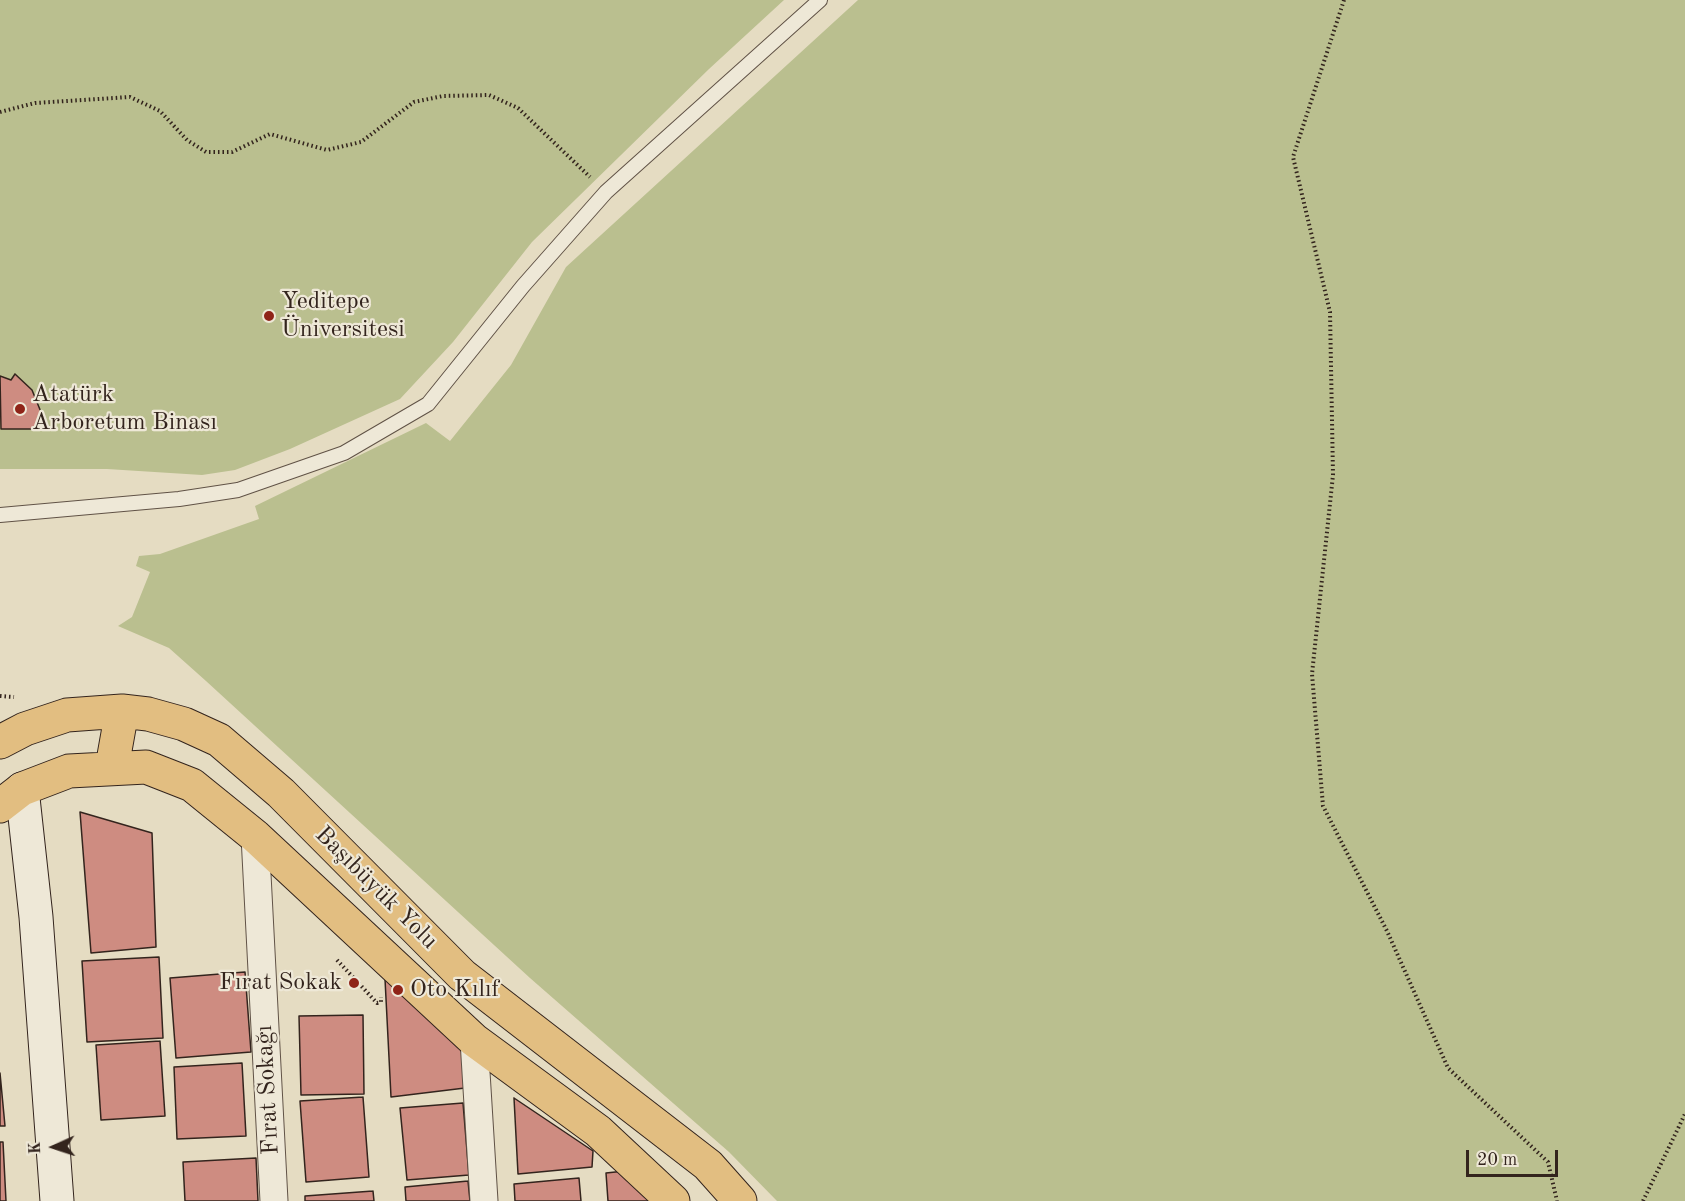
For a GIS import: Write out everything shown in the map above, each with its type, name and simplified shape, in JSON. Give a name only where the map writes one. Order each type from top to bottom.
[{"type":"main road","name":"Başıbüyük Yolu","points":[[0,742],[25,729],[67,715],[122,711],[157,716],[219,740],[281,793],[462,975],[708,1166],[740,1201]]},
{"type":"main road","points":[[112,767],[122,711]]},
{"type":"main road","name":"Başıbüyük Yolu","points":[[11,797],[69,771],[112,767],[146,767],[192,785],[255,836],[474,1040],[598,1131],[673,1201]]},
{"type":"street","points":[[11,797],[36,917],[57,1201]]},
{"type":"street","name":"Fırat Sokağı","points":[[255,836],[274,1201]]},
{"type":"street","points":[[474,1040],[484,1201]]},
{"type":"lane","points":[[0,515],[179,499],[238,490],[344,453],[428,404],[523,286],[606,192],[820,0]]},
{"type":"path","points":[[1344,0],[1293,157],[1330,312],[1333,475],[1312,674],[1323,806],[1387,931],[1448,1068],[1548,1162],[1557,1201]]},
{"type":"path","points":[[0,112],[35,103],[130,97],[160,111],[187,140],[206,152],[231,152],[270,134],[327,150],[361,142],[414,102],[443,96],[489,95],[518,108],[606,192]]},
{"type":"path","points":[[1643,1201],[1685,1114]]},
{"type":"green space","name":"Yeditepe Üniversitesi","points":[[0,0],[784,0],[709,69],[532,242],[453,342],[400,399],[290,449],[235,470],[202,475],[107,469],[0,469]]},
{"type":"green space","points":[[858,0],[1685,0],[1685,1201],[777,1201],[729,1152],[530,978],[169,648],[118,626],[132,617],[150,572],[136,566],[139,556],[160,554],[259,519],[255,506],[426,423],[450,441],[511,365],[566,267]]},
{"type":"building","name":"Atatürk Arboretum Binası","points":[[15,374],[32,390],[43,417],[43,429],[1,429],[0,376],[11,380]]},
{"type":"building","points":[[80,812],[152,833],[156,947],[91,953]]},
{"type":"building","points":[[159,957],[163,1038],[87,1042],[82,961]]},
{"type":"building","points":[[245,972],[251,1052],[176,1058],[170,978]]},
{"type":"building","points":[[385,979],[463,1040],[465,1088],[391,1097]]},
{"type":"building","points":[[363,1015],[364,1094],[301,1095],[299,1016]]},
{"type":"building","points":[[160,1041],[165,1116],[101,1120],[96,1045]]},
{"type":"building","points":[[242,1063],[246,1136],[177,1139],[174,1067]]},
{"type":"building","points":[[0,1073],[5,1126],[0,1126]]},
{"type":"building","points":[[363,1097],[369,1177],[306,1182],[300,1101]]},
{"type":"building","points":[[514,1098],[593,1151],[592,1167],[518,1174]]},
{"type":"building","points":[[463,1103],[469,1175],[407,1180],[400,1108]]},
{"type":"building","points":[[0,1142],[3,1142],[6,1201],[0,1201]]},
{"type":"building","points":[[256,1158],[258,1201],[185,1201],[183,1162]]},
{"type":"building","points":[[634,1170],[658,1201],[608,1201],[606,1173]]},
{"type":"building","points":[[579,1178],[581,1201],[515,1201],[514,1184]]},
{"type":"building","points":[[468,1181],[470,1201],[406,1201],[405,1187]]},
{"type":"building","points":[[373,1191],[374,1201],[305,1201],[305,1196]]},
{"type":"place","name":"Yeditepe Üniversitesi","points":[[269,316]]},
{"type":"place","name":"Atatürk Arboretum Binası","points":[[20,409]]},
{"type":"place","name":"Fırat Sokak","points":[[354,983]]},
{"type":"place","name":"Oto Kılıf","points":[[398,990]]}]
